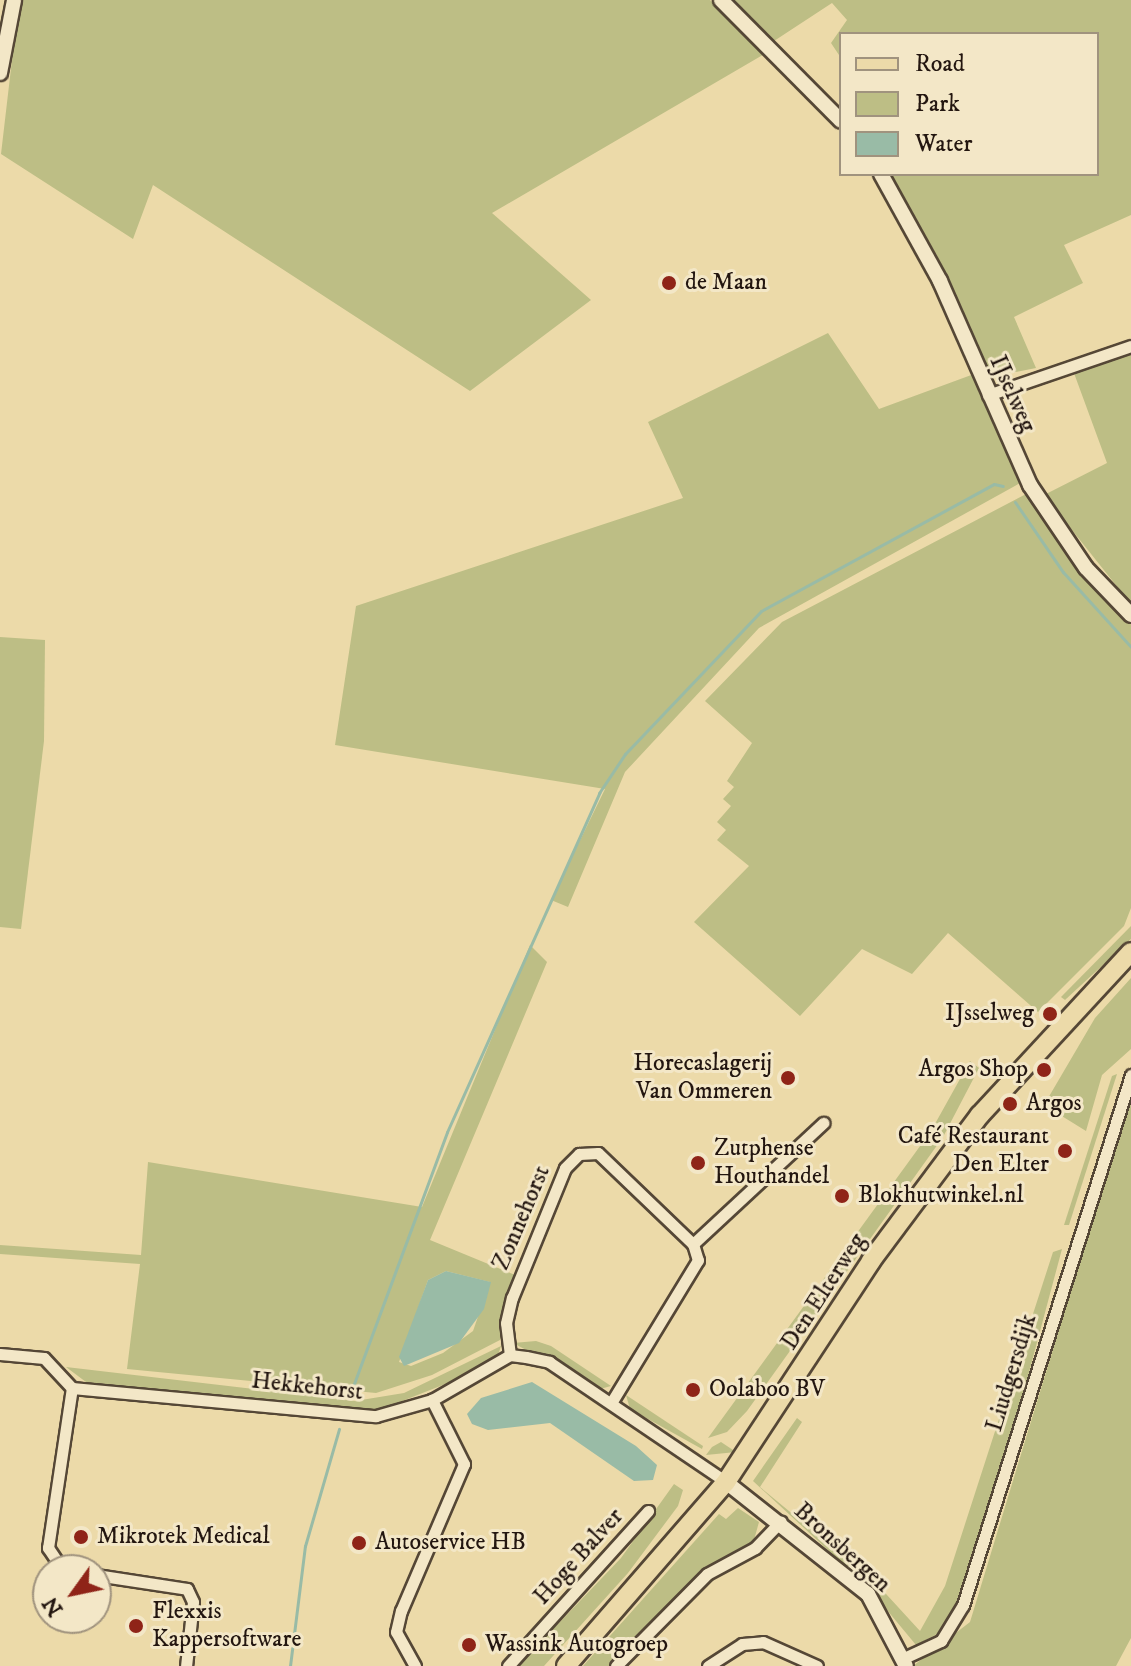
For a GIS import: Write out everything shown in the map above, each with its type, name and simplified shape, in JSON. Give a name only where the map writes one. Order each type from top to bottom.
[{"type":"main road","name":"Den Elterweg","points":[[566,1666],[726,1482],[943,1162],[1131,952]]},
{"type":"street","points":[[0,73],[14,0]]},
{"type":"street","points":[[721,0],[839,119]]},
{"type":"street","name":"IJselweg","points":[[882,176],[927,255],[988,395],[1058,529],[1131,615]]},
{"type":"street","points":[[988,395],[1131,346]]},
{"type":"street","name":"Liudgersdijk","points":[[905,1662],[941,1641],[963,1605],[1131,1075]]},
{"type":"street","points":[[611,1403],[695,1272],[693,1244],[823,1123]]},
{"type":"street","name":"Zonnehorst","points":[[510,1355],[512,1298],[565,1168],[579,1154],[598,1153],[619,1166],[693,1244]]},
{"type":"street","points":[[0,1354],[44,1358],[72,1388],[48,1548],[52,1554]]},
{"type":"street","points":[[510,1355],[549,1362],[726,1482]]},
{"type":"street","name":"Hekkehorst","points":[[72,1388],[360,1416],[432,1400],[510,1355]]},
{"type":"street","points":[[415,1666],[396,1632],[401,1611],[464,1464],[432,1400]]},
{"type":"street","name":"Bronsbergen","points":[[726,1482],[781,1521],[868,1594],[905,1662]]},
{"type":"street","name":"Hoge Balver","points":[[508,1666],[648,1511]]},
{"type":"street","points":[[616,1666],[707,1574],[755,1548],[781,1521]]},
{"type":"street","points":[[112,1577],[187,1589],[193,1602],[186,1666]]},
{"type":"street","points":[[708,1666],[742,1644],[763,1642],[817,1666]]},
{"type":"green space","points":[[19,0],[710,0],[766,53],[492,213],[591,300],[470,391],[153,185],[133,239],[1,154]]},
{"type":"green space","points":[[731,0],[1131,0],[1131,215],[1064,245],[1083,283],[1014,317],[1036,368],[991,377],[936,254],[890,176],[1099,176],[1099,32],[839,32],[839,55],[831,43],[847,20],[832,3],[774,41]]},
{"type":"green space","points":[[828,333],[879,409],[974,374],[1022,482],[759,628],[625,772],[568,907],[551,900],[605,789],[335,745],[356,606],[683,498],[648,422]]},
{"type":"green space","points":[[1131,348],[1131,604],[1044,495],[1107,463],[1071,365]]},
{"type":"green space","points":[[1028,493],[1131,619],[1131,908],[1124,926],[1038,1012],[948,933],[912,974],[862,949],[800,1016],[694,922],[749,866],[717,840],[726,830],[717,822],[731,806],[723,799],[734,787],[727,781],[752,743],[705,701],[782,622]]},
{"type":"green space","points":[[0,637],[45,640],[44,741],[21,929],[0,927]]},
{"type":"green space","points":[[1131,926],[1131,939],[1065,1000],[1061,997]]},
{"type":"green space","points":[[530,945],[547,962],[430,1240],[515,1275],[500,1340],[432,1375],[376,1393],[127,1369],[140,1264],[0,1254],[0,1245],[141,1255],[148,1162],[422,1207]],"holes":[[[446,1271],[490,1282],[473,1331],[443,1353],[411,1366],[399,1362],[428,1280]]]},
{"type":"green space","points":[[1131,978],[1131,1049],[1102,1075],[1086,1131],[1044,1105],[1095,1018]]},
{"type":"green space","points":[[970,1061],[979,1068],[943,1137],[747,1411],[727,1432],[708,1438],[931,1131]]},
{"type":"green space","points":[[1117,1074],[1069,1225],[1064,1225],[1112,1076]]},
{"type":"green space","points":[[1131,1093],[1131,1638],[1116,1666],[913,1666],[970,1622]]},
{"type":"green space","points":[[1062,1249],[1012,1436],[954,1613],[945,1630],[916,1645],[867,1586],[753,1481],[797,1418],[802,1422],[760,1487],[876,1583],[920,1631],[945,1586],[1053,1252]]},
{"type":"green space","points":[[536,1341],[551,1346],[611,1386],[600,1389],[513,1343]]},
{"type":"green space","points":[[501,1346],[497,1358],[463,1377],[377,1411],[86,1382],[66,1367],[355,1401],[404,1393]]},
{"type":"green space","points":[[626,1395],[703,1446],[702,1449],[630,1409]]},
{"type":"green space","points":[[721,1442],[736,1452],[706,1455],[712,1447]]},
{"type":"green space","points":[[674,1484],[683,1490],[678,1506],[628,1573],[544,1666],[518,1666],[621,1558]]},
{"type":"green space","points":[[738,1508],[759,1522],[754,1540],[703,1573],[611,1666],[583,1666],[719,1514],[726,1519]]},
{"type":"water","points":[[446,1271],[491,1282],[484,1309],[459,1343],[404,1366],[399,1357],[428,1280]]},
{"type":"water","points":[[532,1382],[636,1446],[657,1465],[653,1480],[634,1481],[550,1423],[488,1430],[472,1424],[467,1414],[481,1398]]},
{"type":"waterway","points":[[352,1389],[447,1132],[599,793],[625,754],[761,611],[994,484],[1003,486]]},
{"type":"waterway","points":[[1015,502],[1063,572],[1131,647]]},
{"type":"waterway","points":[[290,1666],[305,1546],[339,1429]]},
{"type":"place","name":"de Maan","points":[[669,283]]},
{"type":"place","name":"IJsselweg","points":[[1050,1014]]},
{"type":"place","name":"Argos Shop","points":[[1044,1070]]},
{"type":"place","name":"Horecaslagerij Van Ommeren","points":[[788,1078]]},
{"type":"place","name":"Argos","points":[[1010,1104]]},
{"type":"place","name":"Café Restaurant Den Elter","points":[[1065,1151]]},
{"type":"place","name":"Zutphense Houthandel","points":[[698,1163]]},
{"type":"place","name":"Blokhutwinkel.nl","points":[[842,1196]]},
{"type":"place","name":"Oolaboo BV","points":[[693,1390]]},
{"type":"place","name":"Mikrotek Medical","points":[[81,1537]]},
{"type":"place","name":"Autoservice HB","points":[[359,1543]]},
{"type":"place","name":"Flexxis Kappersoftware","points":[[136,1626]]},
{"type":"place","name":"Wassink Autogroep","points":[[469,1645]]}]
